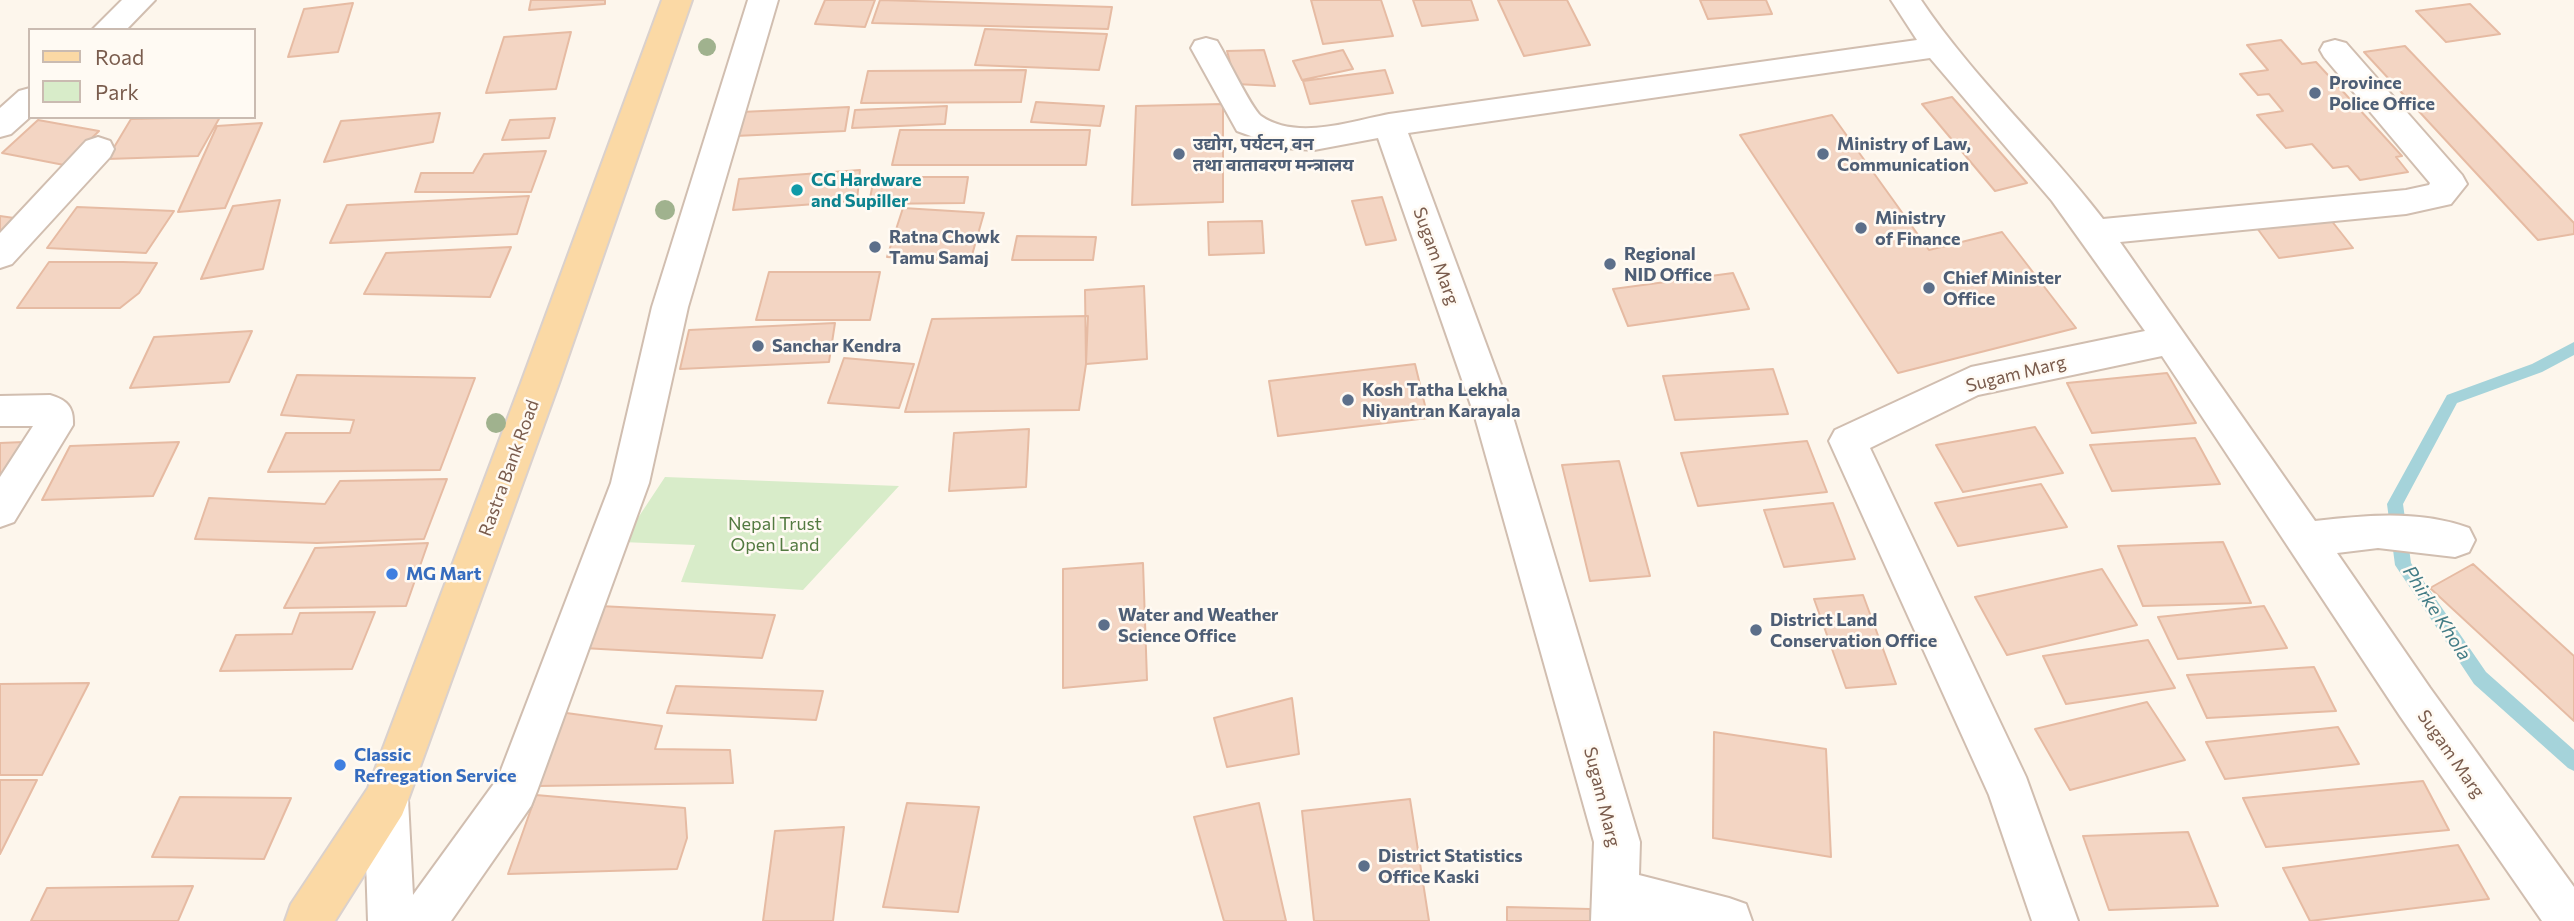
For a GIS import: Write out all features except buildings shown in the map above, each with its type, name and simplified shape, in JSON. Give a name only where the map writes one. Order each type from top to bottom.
[{"type":"main road","name":"Rastra Bank Road","points":[[308,921],[386,800],[536,396],[677,0]]},
{"type":"street","points":[[109,28],[140,0]]},
{"type":"street","points":[[423,921],[515,791],[630,484],[670,307],[763,0]]},
{"type":"street","name":"Sugam Marg","points":[[1906,0],[1937,47],[2064,192],[2094,232],[2171,340],[2414,702],[2570,921]]},
{"type":"street","points":[[1206,48],[1248,123],[1284,137],[1314,139],[1389,125],[1937,47]]},
{"type":"street","points":[[2094,232],[2406,202],[2439,195],[2450,184],[2335,50]]},
{"type":"street","points":[[0,126],[28,101]]},
{"type":"street","name":"Sugam Marg","points":[[1389,125],[1494,417],[1617,842],[1615,906]]},
{"type":"street","points":[[0,255],[98,149]]},
{"type":"street","name":"Sugam Marg","points":[[2054,921],[2010,792],[1848,442],[1971,382],[2171,340]]},
{"type":"street","points":[[0,411],[50,410],[55,414],[54,425],[0,510]]},
{"type":"street","points":[[2305,539],[2378,531],[2446,539]]},
{"type":"street","points":[[386,800],[391,921]]},
{"type":"street","points":[[1615,906],[1729,921]]},
{"type":"green space","name":"Nepal Trust Open Land","points":[[665,477],[899,486],[803,590],[681,582],[695,545],[622,542]]},
{"type":"waterway","name":"Phirke Khola","points":[[2574,348],[2537,368],[2452,399],[2395,504],[2403,565],[2480,678],[2574,762]]},
{"type":"place","name":"Province Police Office","points":[[2315,93]]},
{"type":"place","name":"उद्योग, पर्यटन, वन तथा वातावरण मन्त्रालय","points":[[1179,154]]},
{"type":"place","name":"Ministry of Law, Communication","points":[[1823,154]]},
{"type":"place","name":"CG Hardware and Supiller","points":[[797,190]]},
{"type":"place","name":"Ministry of Finance","points":[[1861,228]]},
{"type":"place","name":"Ratna Chowk Tamu Samaj","points":[[875,247]]},
{"type":"place","name":"Regional NID Office","points":[[1610,264]]},
{"type":"place","name":"Chief Minister Office","points":[[1929,288]]},
{"type":"place","name":"Sanchar Kendra","points":[[758,346]]},
{"type":"place","name":"Kosh Tatha Lekha Niyantran Karayala","points":[[1348,400]]},
{"type":"place","name":"MG Mart","points":[[392,574]]},
{"type":"place","name":"Water and Weather Science Office","points":[[1104,625]]},
{"type":"place","name":"District Land Conservation Office","points":[[1756,630]]},
{"type":"place","name":"Classic Refregation Service","points":[[340,765]]},
{"type":"place","name":"District Statistics Office Kaski","points":[[1364,866]]}]
